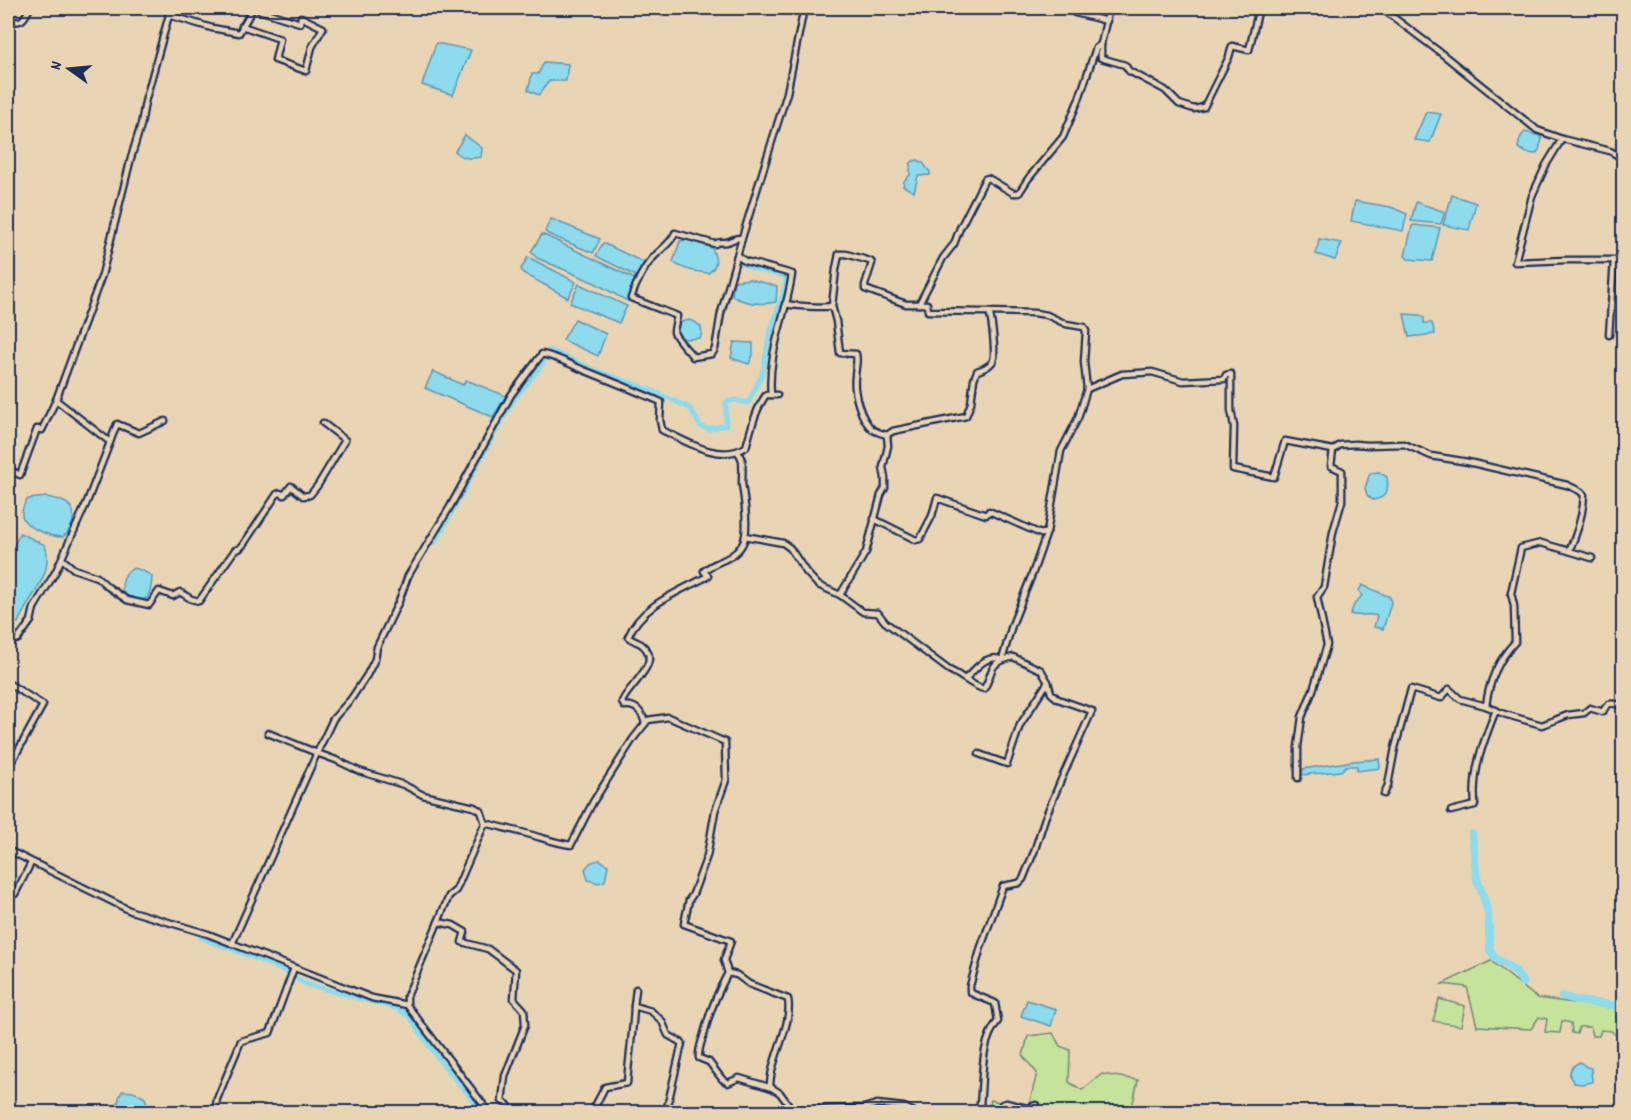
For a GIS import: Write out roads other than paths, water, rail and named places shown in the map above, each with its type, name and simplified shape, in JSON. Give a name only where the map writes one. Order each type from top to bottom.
[{"type":"street","points":[[8,20],[23,21],[30,8]]},
{"type":"street","points":[[8,469],[20,476],[37,429],[42,430],[56,400],[102,275],[130,158],[141,125],[169,15],[166,8]]},
{"type":"street","points":[[169,15],[212,28],[239,33],[242,26],[255,8],[300,23],[301,17],[323,28],[312,47],[306,71],[275,60],[280,39],[242,26]]},
{"type":"street","points":[[742,238],[736,237],[728,242],[720,241],[715,244],[675,233],[644,269],[635,286],[631,298],[677,316],[674,333],[693,357],[712,354],[715,349],[721,313],[742,238],[787,93],[804,8]]},
{"type":"street","points":[[1077,8],[1075,13],[1107,21]]},
{"type":"street","points":[[1109,8],[1101,44],[1101,58],[1125,65],[1129,71],[1165,90],[1179,104],[1194,109],[1204,107],[1229,57],[1232,46],[1249,50],[1259,8]]},
{"type":"street","points":[[1381,8],[1537,130],[1610,151],[1623,159]]},
{"type":"street","points":[[919,304],[943,258],[954,244],[982,182],[988,178],[1013,193],[1019,193],[1063,137],[1096,48],[1101,44]]},
{"type":"street","points":[[1562,139],[1546,165],[1532,196],[1515,262],[1614,261],[1609,335]]},
{"type":"street","points":[[887,435],[873,430],[861,412],[855,395],[856,354],[840,353],[832,306],[839,254],[846,254],[872,263],[865,289],[906,304],[927,304],[928,311],[1034,312],[1066,324],[1084,327],[1086,331],[1084,362],[1087,389],[1078,418],[1061,451],[1047,532],[1012,625],[1002,660]]},
{"type":"street","points":[[737,256],[745,261],[792,274],[769,379],[771,395]]},
{"type":"street","points":[[786,304],[823,308],[832,306]]},
{"type":"street","points":[[887,435],[893,431],[966,416],[971,403],[976,371],[988,367],[993,360],[992,322],[989,312]]},
{"type":"street","points":[[232,944],[333,719],[351,699],[375,659],[377,647],[408,576],[450,507],[511,395],[542,354],[554,356],[584,371],[661,402],[660,420],[663,430],[715,453],[738,452],[746,447],[761,402],[766,395],[777,395]]},
{"type":"street","points":[[1087,389],[1122,374],[1152,372],[1183,381],[1224,380],[1226,375],[1231,374],[1230,410],[1234,426],[1233,470],[1274,477],[1285,441],[1333,450],[1340,446],[1355,444],[1368,446],[1404,444],[1431,456],[1468,462],[1574,488],[1584,495],[1584,504],[1569,551]]},
{"type":"street","points":[[56,400],[110,442]]},
{"type":"street","points":[[8,643],[18,639],[31,621],[34,608],[62,559],[117,424],[139,433],[165,421]]},
{"type":"street","points":[[62,559],[74,569],[97,577],[127,600],[149,605],[159,591],[173,596],[180,592],[199,601],[235,550],[243,545],[277,494],[284,495],[291,486],[303,496],[310,495],[318,485],[345,440],[322,423]]},
{"type":"street","points":[[840,595],[866,552],[881,495],[885,488],[883,467],[888,446],[887,435]]},
{"type":"street","points":[[1298,778],[1298,747],[1302,717],[1327,645],[1317,597],[1324,586],[1333,532],[1342,501],[1342,471],[1331,466],[1333,450]]},
{"type":"street","points":[[645,724],[640,712],[633,706],[624,706],[622,702],[650,660],[649,654],[640,644],[628,637],[632,627],[647,611],[708,576],[704,571],[708,567],[728,558],[743,544],[745,504],[742,458],[738,452]]},
{"type":"street","points":[[874,519],[908,537],[920,539],[932,516],[937,498],[986,515],[989,511],[1041,534],[1047,532]]},
{"type":"street","points":[[745,536],[783,543],[790,548],[818,585],[840,595],[864,612],[878,613],[885,622],[949,670],[966,678],[977,687],[984,689],[996,663],[1013,657],[1041,670],[1051,693],[1058,699],[1092,711],[1061,780],[1023,879],[1019,883],[1003,886],[970,986],[973,994],[995,1003],[998,1021],[990,1030],[981,1080],[979,1113]]},
{"type":"street","points":[[1486,706],[1497,665],[1515,642],[1514,606],[1511,593],[1521,548],[1541,543],[1592,558]]},
{"type":"street","points":[[966,678],[984,660],[996,657],[1002,660]]},
{"type":"street","points":[[979,753],[1007,764],[1020,725],[1048,682]]},
{"type":"street","points":[[8,683],[43,705],[8,769]]},
{"type":"street","points":[[1384,794],[1411,689],[1441,698],[1449,689],[1460,699],[1542,725],[1568,715],[1584,714],[1590,708],[1603,712],[1606,705],[1611,703],[1623,705]]},
{"type":"street","points":[[1450,811],[1475,805],[1477,759],[1496,710]]},
{"type":"street","points":[[486,823],[571,845],[593,802],[648,720],[668,717],[725,742],[726,780],[715,811],[707,856],[689,900],[684,924],[730,941],[724,960],[728,972],[706,1022],[698,1050],[699,1058],[709,1062],[722,1079],[729,1083],[739,1078],[770,1087],[780,1093],[794,1113]]},
{"type":"street","points":[[268,733],[359,771],[404,785],[423,795],[474,807],[481,811],[486,823],[456,890],[449,896],[407,996],[407,1005],[489,1113]]},
{"type":"street","points":[[8,850],[131,911],[208,934],[293,970],[372,998],[407,1005]]},
{"type":"street","points":[[8,896],[15,894],[31,863]]},
{"type":"street","points":[[438,922],[458,927],[465,932],[462,942],[488,949],[516,970],[514,999],[524,1010],[525,1022],[505,1077],[502,1101],[508,1105],[506,1113]]},
{"type":"street","points":[[215,1113],[217,1099],[241,1041],[270,1033],[293,970]]},
{"type":"street","points":[[728,972],[748,984],[788,999],[789,1012],[777,1049],[770,1087]]},
{"type":"street","points":[[592,1113],[605,1087],[627,1083],[636,989]]},
{"type":"street","points":[[634,1006],[651,1011],[662,1020],[668,1035],[682,1043],[666,1113]]},
{"type":"street","points":[[808,1113],[826,1109],[864,1108],[877,1104],[904,1107],[914,1113]]},
{"type":"street","points":[[1002,1104],[1027,1108],[1036,1105],[1034,1113]]},
{"type":"water","points":[[436,43],[471,50],[453,95],[422,85]]},
{"type":"water","points":[[544,62],[568,64],[566,81],[549,81],[539,95],[528,90],[532,74],[538,74]]},
{"type":"water","points":[[1426,112],[1441,114],[1430,142],[1414,140]]},
{"type":"water","points":[[1525,132],[1540,136],[1542,139],[1536,154],[1527,153],[1518,148],[1520,138]]},
{"type":"water","points":[[465,135],[482,148],[481,157],[467,158],[455,151]]},
{"type":"water","points":[[918,160],[923,163],[930,175],[918,176],[914,192],[903,186],[904,181],[910,175],[910,164]]},
{"type":"water","points":[[1452,195],[1476,203],[1469,230],[1443,225]]},
{"type":"water","points":[[1355,201],[1391,207],[1407,214],[1403,231],[1351,221]]},
{"type":"water","points":[[1416,202],[1445,212],[1441,224],[1411,221]]},
{"type":"water","points":[[551,219],[600,239],[593,253],[548,234],[545,231]]},
{"type":"water","points":[[1414,225],[1440,228],[1432,261],[1408,259],[1405,256]]},
{"type":"water","points":[[542,234],[635,279],[627,301],[595,283],[537,258],[531,252]]},
{"type":"water","points":[[1319,239],[1342,243],[1335,260],[1316,254]]},
{"type":"water","points":[[688,240],[712,248],[715,265],[708,273],[689,270],[673,262],[680,241]]},
{"type":"water","points":[[603,243],[645,263],[636,276],[596,256]]},
{"type":"water","points":[[528,257],[576,282],[568,298],[523,273],[521,269]]},
{"type":"water","points":[[749,279],[777,286],[776,302],[754,303],[732,296],[734,281]]},
{"type":"water","points":[[579,284],[627,306],[619,323],[570,303]]},
{"type":"water","points":[[1404,314],[1420,315],[1424,318],[1424,323],[1432,323],[1435,334],[1409,337]]},
{"type":"water","points":[[575,319],[606,334],[598,356],[563,340]]},
{"type":"water","points":[[689,320],[701,327],[700,338],[686,339],[678,336],[677,330],[681,322]]},
{"type":"water","points":[[734,342],[753,343],[753,355],[749,364],[731,358]]},
{"type":"water","points":[[433,371],[463,385],[466,380],[506,396],[493,417],[425,388]]},
{"type":"water","points":[[1379,472],[1387,477],[1388,486],[1384,495],[1373,500],[1367,495],[1365,488],[1370,473]]},
{"type":"water","points":[[46,497],[70,506],[73,515],[72,525],[63,537],[31,527],[23,518],[23,509],[28,499]]},
{"type":"water","points":[[20,533],[45,545],[47,556],[39,586],[18,623],[8,618],[8,559]]},
{"type":"water","points":[[134,568],[152,576],[147,598],[134,599],[122,592],[125,575]]},
{"type":"water","points":[[1362,585],[1390,597],[1391,603],[1383,629],[1374,627],[1377,616],[1350,614],[1355,603],[1362,596],[1359,591]]},
{"type":"water","points":[[1379,759],[1380,768],[1357,771],[1357,766],[1346,766],[1341,771],[1302,775],[1303,769]]},
{"type":"water","points":[[600,860],[608,865],[605,881],[598,883],[588,880],[585,869],[591,863]]},
{"type":"water","points":[[1027,1000],[1056,1009],[1051,1026],[1021,1016]]},
{"type":"water","points":[[1580,1062],[1591,1068],[1592,1082],[1574,1083],[1570,1077],[1572,1068]]},
{"type":"water","points":[[122,1091],[135,1092],[145,1098],[147,1103],[145,1112],[122,1112],[118,1102]]},
{"type":"waterway","points":[[435,542],[512,403],[550,350],[690,408],[700,426],[708,429],[726,425],[726,402],[735,400],[748,403],[762,374],[770,333],[786,284],[785,276],[742,264]]},
{"type":"waterway","points":[[1472,834],[1477,880],[1488,913],[1490,950],[1496,959],[1516,972],[1523,983]]},
{"type":"waterway","points":[[201,938],[285,971],[306,984],[396,1008],[410,1017],[440,1061],[480,1112]]},
{"type":"waterway","points":[[1562,996],[1578,1001],[1612,1005],[1620,1008],[1624,1017]]}]
